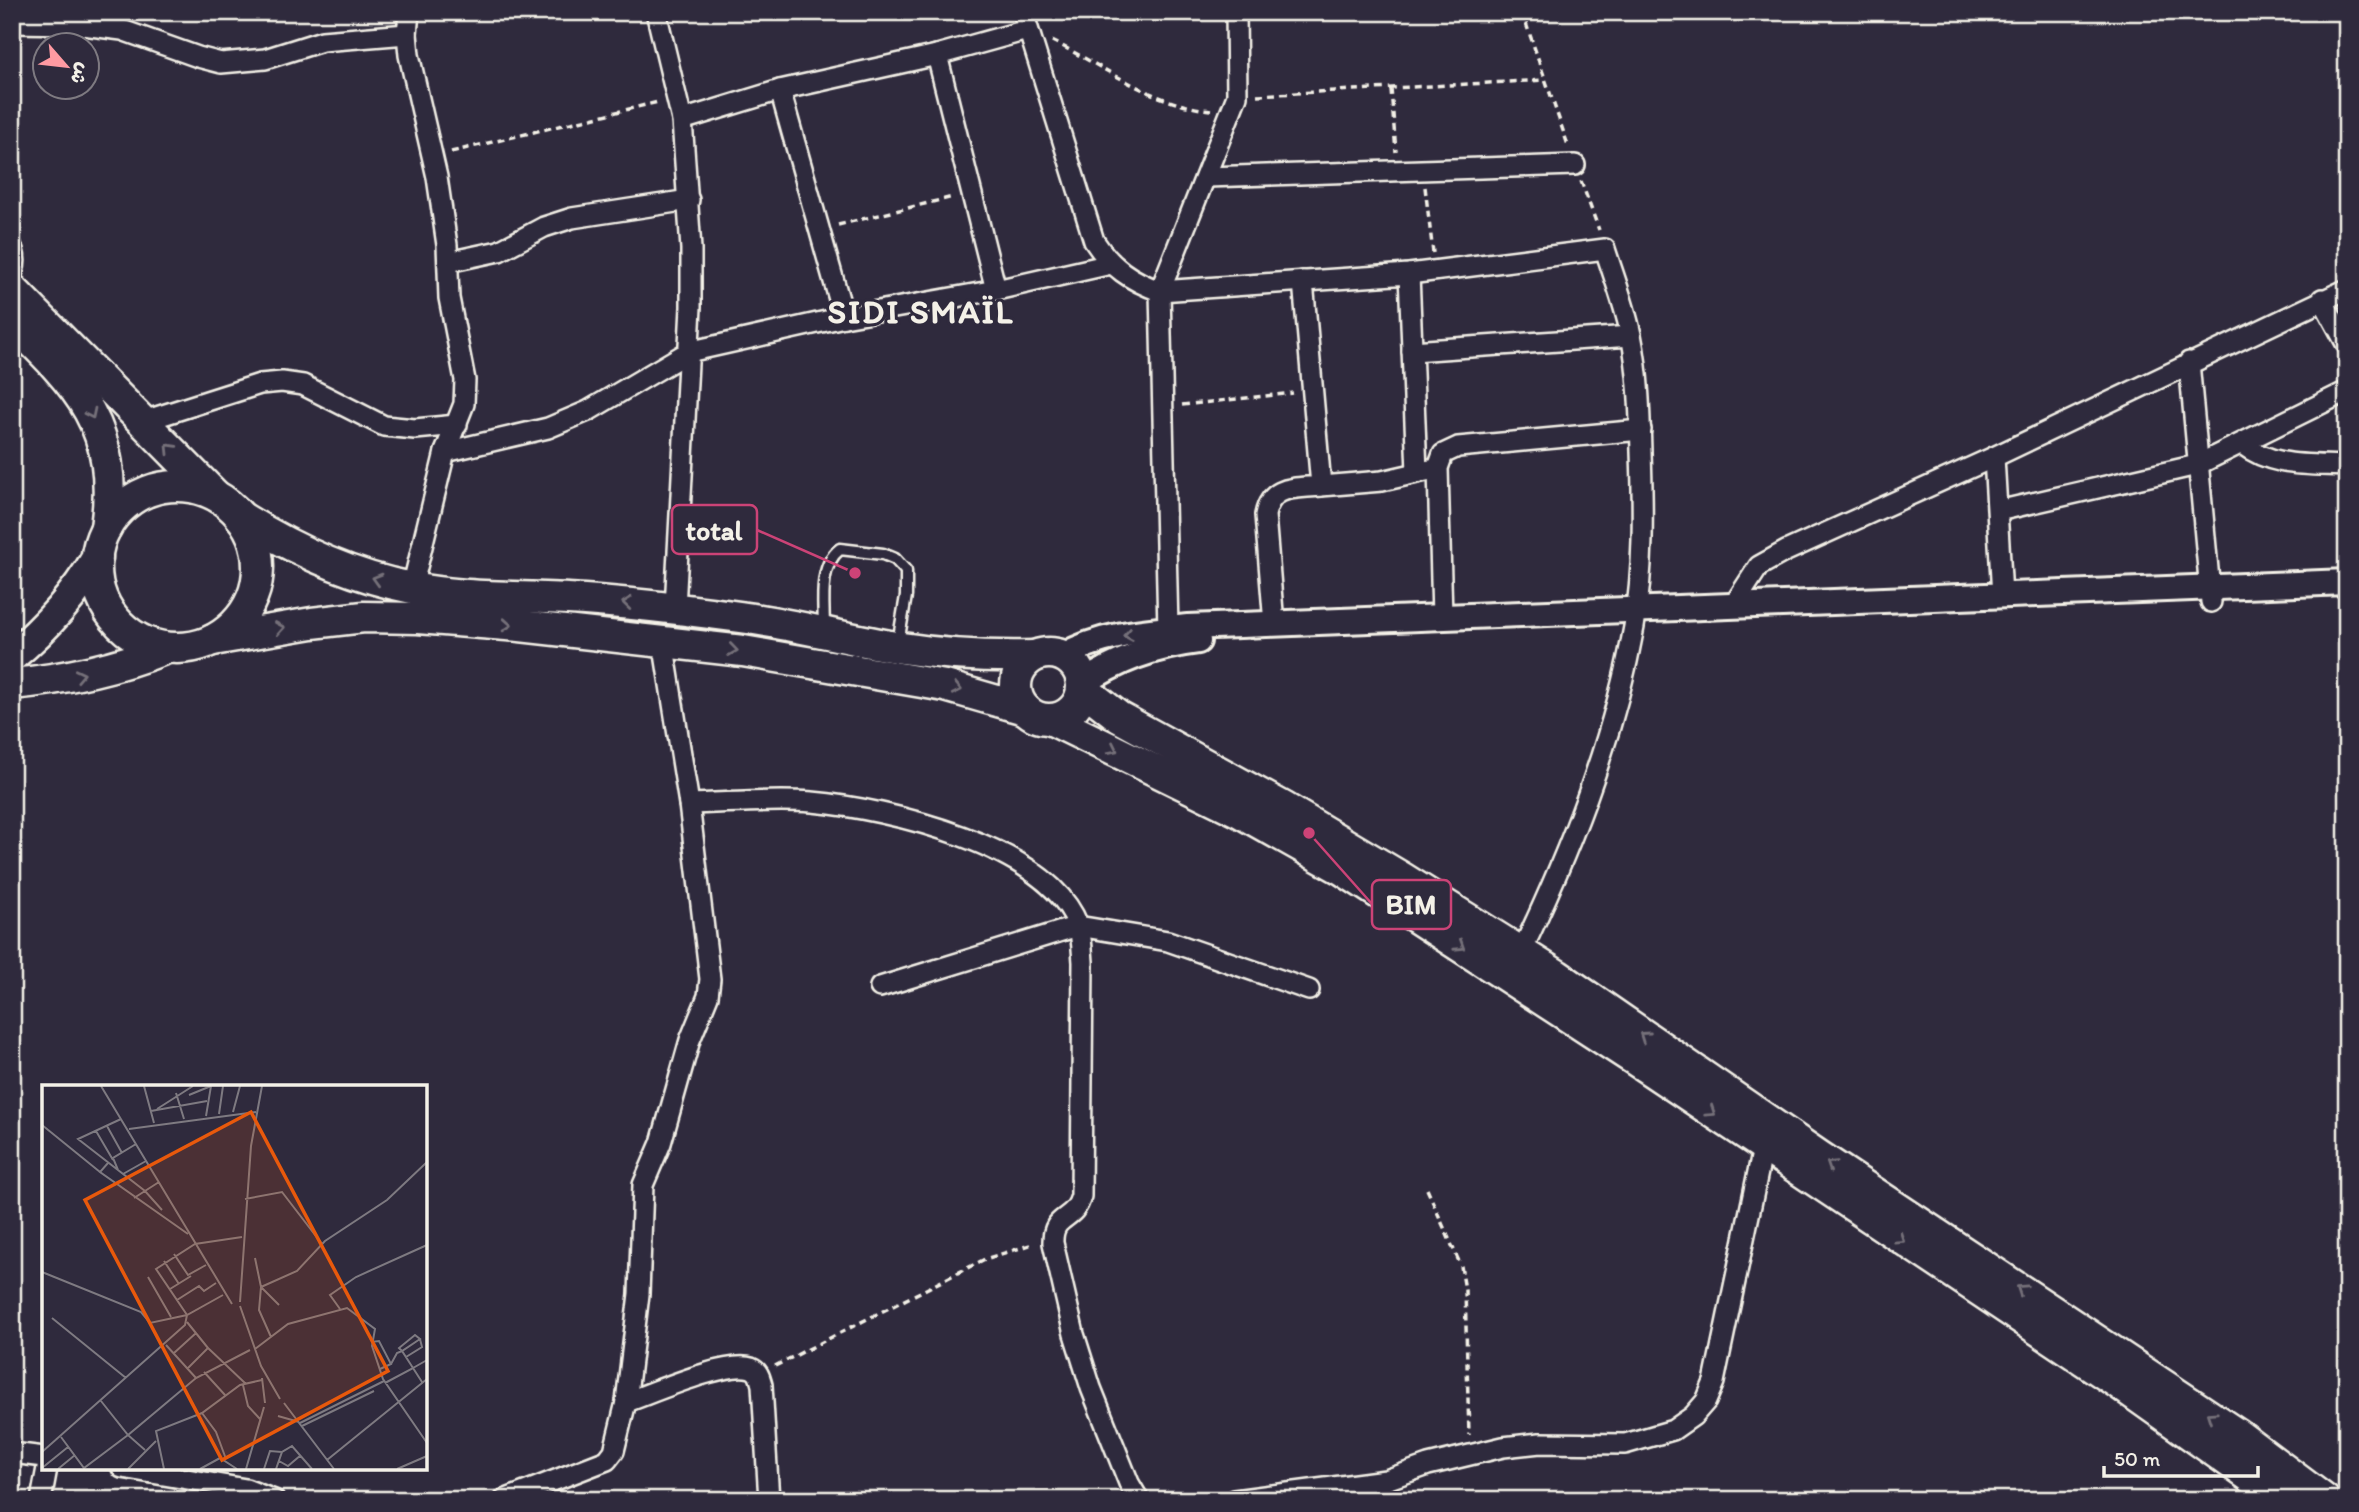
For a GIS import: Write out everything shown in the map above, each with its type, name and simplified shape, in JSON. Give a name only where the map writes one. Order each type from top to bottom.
[{"type":"main road","points":[[14,276],[144,421],[217,497],[241,517],[294,548],[352,572],[412,588],[473,596],[544,597],[675,608],[824,631],[898,647],[977,656],[1034,656],[1054,653],[1063,656],[1077,667],[1082,686],[1076,706],[1069,713],[1038,714],[1016,691],[1016,680],[1026,663],[1034,656]]},
{"type":"main road","points":[[12,322],[65,374],[88,408],[104,446],[108,466],[109,507],[97,558],[84,580],[53,620],[12,656]]},
{"type":"main road","points":[[106,528],[127,504],[156,489],[187,487],[217,497]]},
{"type":"main road","points":[[213,640],[238,621],[254,593],[257,577],[256,554],[249,531],[241,517]]},
{"type":"main road","points":[[97,558],[99,589],[113,618],[137,638],[167,648]]},
{"type":"main road","points":[[12,684],[75,676],[137,660],[167,648],[198,646],[213,640],[338,619],[391,617],[532,627],[743,651],[945,686],[1038,714],[1204,793],[1515,965],[1819,1156],[2237,1434],[2325,1500]]},
{"type":"main road","points":[[1082,686],[1119,717],[1306,820],[1404,879],[1515,965],[1763,1148],[2129,1391],[2283,1500]]},
{"type":"street","points":[[409,12],[409,55],[443,218],[449,298],[465,380],[464,404],[445,452],[412,588]]},
{"type":"street","points":[[656,12],[682,120],[691,261],[675,608]]},
{"type":"street","points":[[1168,629],[1160,292],[1237,96],[1236,12]]},
{"type":"street","points":[[682,120],[780,90],[937,55],[1025,21],[1094,241],[1111,264],[1140,284],[1160,292],[1409,274],[1605,249],[1631,336],[1640,430],[1642,526],[1635,617],[1614,712],[1597,768],[1551,888],[1515,965]]},
{"type":"street","points":[[12,23],[75,24],[122,30],[198,57],[221,62],[265,59],[322,41],[407,34]]},
{"type":"street","points":[[937,55],[996,290]]},
{"type":"street","points":[[780,90],[844,317]]},
{"type":"street","points":[[1207,177],[1575,165]]},
{"type":"street","points":[[448,262],[499,251],[544,227],[572,218],[689,200]]},
{"type":"street","points":[[445,452],[548,428],[588,411],[688,352],[844,317],[996,290],[1111,264]]},
{"type":"street","points":[[1409,274],[1417,472]]},
{"type":"street","points":[[1303,281],[1321,486]]},
{"type":"street","points":[[1733,606],[1759,566],[1777,556],[1994,457],[2347,289]]},
{"type":"street","points":[[2322,299],[2347,345]]},
{"type":"street","points":[[1412,351],[1631,336]]},
{"type":"street","points":[[2189,362],[2210,595]]},
{"type":"street","points":[[144,421],[260,384],[282,382],[303,385],[384,426],[415,429],[457,425]]},
{"type":"street","points":[[1998,510],[2197,465],[2347,391]]},
{"type":"street","points":[[1442,617],[1438,468],[1443,454],[1458,447],[1640,430]]},
{"type":"street","points":[[2242,444],[2271,461],[2347,466]]},
{"type":"street","points":[[1994,457],[2002,596]]},
{"type":"street","points":[[1274,624],[1265,515],[1272,496],[1282,490],[1382,481],[1438,468]]},
{"type":"street","points":[[1082,686],[1096,675],[1137,655],[1194,642],[1635,617],[2210,595],[2347,582]]},
{"type":"street","points":[[1063,656],[1097,640],[1168,629],[1274,624],[1442,617],[1635,617],[1733,606],[2002,596],[2347,597]]},
{"type":"street","points":[[504,1500],[607,1460],[614,1451],[626,1402],[639,1294],[643,1185],[661,1143],[690,1040],[708,996],[710,979],[689,804],[663,641]]},
{"type":"street","points":[[689,804],[810,802],[890,814],[925,823],[1012,858],[1038,875],[1066,904],[1079,926],[1083,962],[1081,1196],[1078,1207],[1056,1224],[1052,1232],[1052,1243],[1074,1334],[1091,1388],[1129,1483],[1139,1500]]},
{"type":"street","points":[[880,987],[1079,926],[1168,941],[1310,990]]},
{"type":"street","points":[[1234,1500],[1386,1480],[1429,1465],[1503,1447],[1540,1443],[1625,1444],[1673,1430],[1693,1416],[1706,1401],[1714,1382],[1763,1148]]},
{"type":"street","points":[[626,1402],[707,1374],[739,1366],[753,1368],[759,1374],[762,1385],[769,1500]]},
{"type":"street","points":[[12,1453],[42,1457]]},
{"type":"street","points":[[41,1500],[47,1470]]},
{"type":"street","points":[[134,1470],[246,1489],[274,1500]]},
{"type":"lane","points":[[12,237],[19,252],[14,276]]},
{"type":"lane","points":[[824,631],[826,567],[832,555],[840,549],[883,554],[895,559],[906,572],[906,596],[898,647]]},
{"type":"path","points":[[1522,12],[1605,249]]},
{"type":"path","points":[[1025,21],[1167,100],[1197,109],[1211,110],[1237,96],[1545,80]]},
{"type":"path","points":[[1391,89],[1397,172]]},
{"type":"path","points":[[432,157],[677,97]]},
{"type":"path","points":[[1423,172],[1435,270]]},
{"type":"path","points":[[820,230],[972,192]]},
{"type":"path","points":[[1163,407],[1312,390]]},
{"type":"path","points":[[1427,1189],[1461,1266],[1465,1290],[1470,1455]]},
{"type":"path","points":[[759,1374],[985,1259],[1025,1245],[1052,1243]]},
{"type":"place","name":"total","points":[[855,573]]},
{"type":"place","name":"BIM","points":[[1309,833]]},
{"type":"district","name":"SIDI SMAÏL","points":[[921,311]]}]
